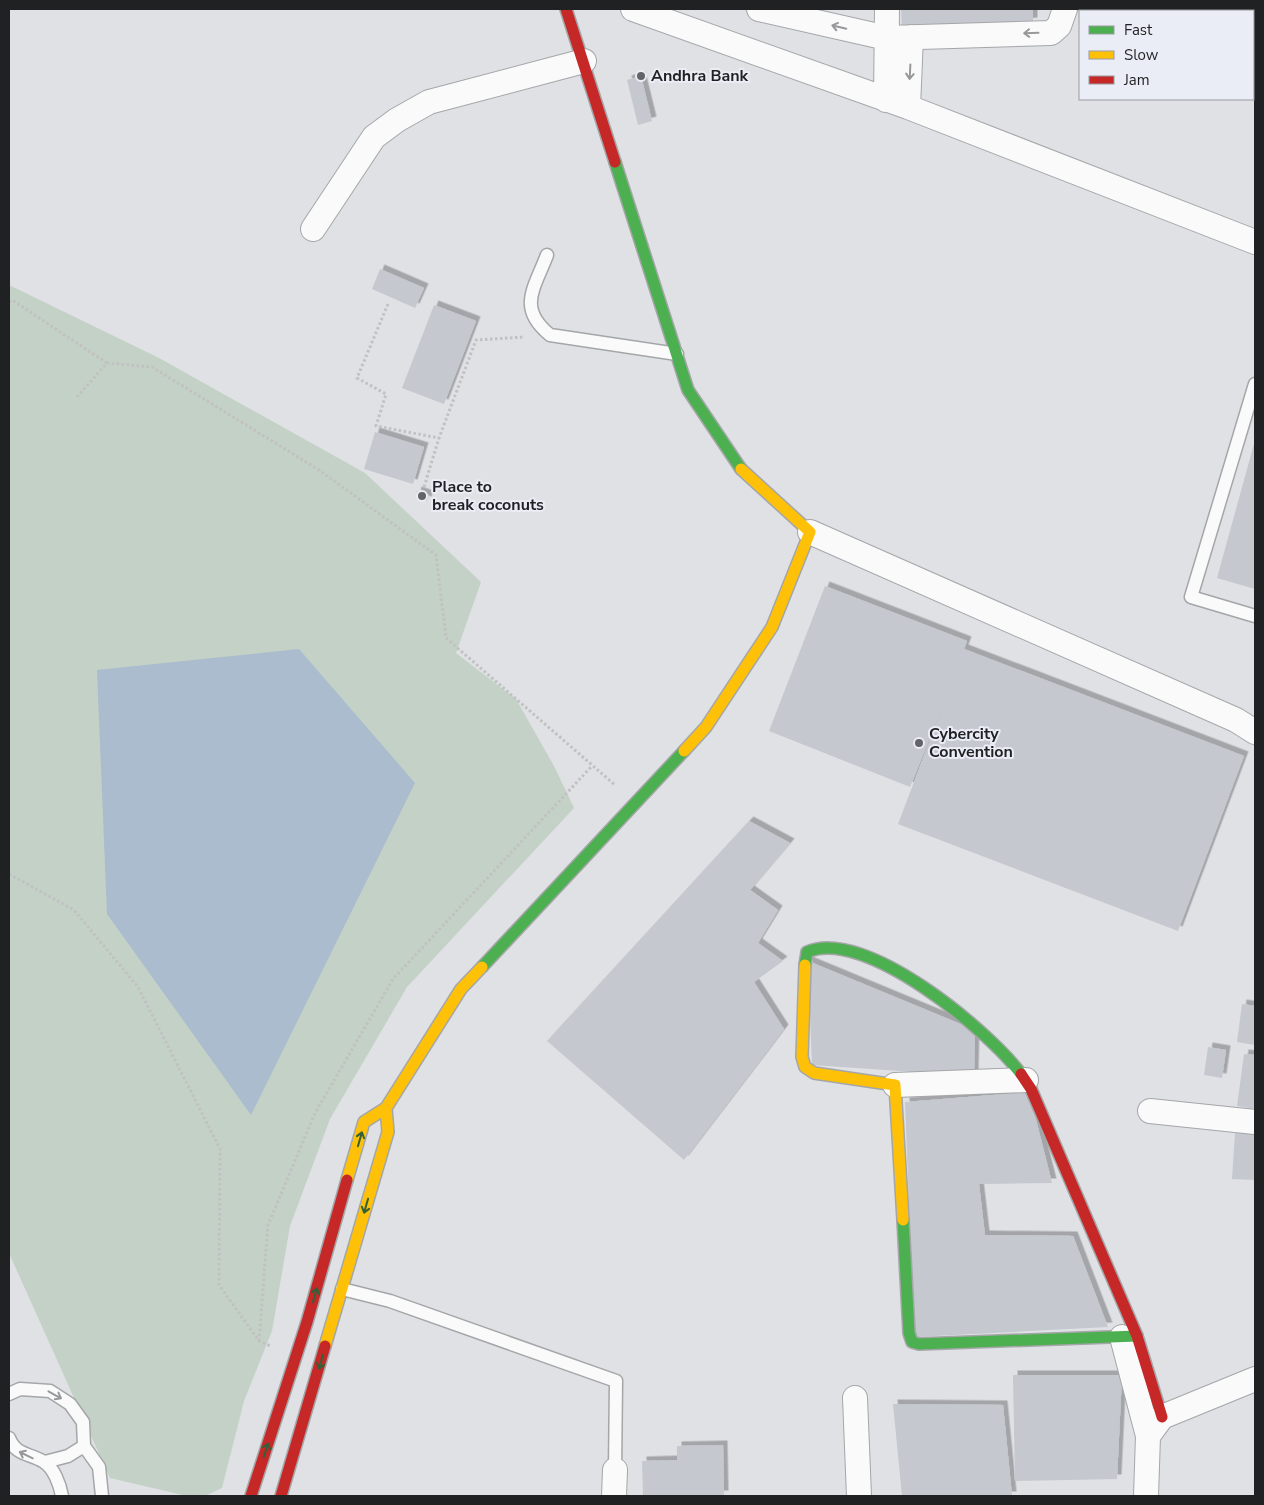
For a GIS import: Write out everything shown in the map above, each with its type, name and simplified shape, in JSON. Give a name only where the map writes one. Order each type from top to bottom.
[{"type":"street","points":[[566,9],[688,390],[743,472],[810,532],[1236,720],[1255,732]]},
{"type":"street","points":[[633,9],[908,107],[1255,242]]},
{"type":"street","points":[[759,9],[887,38],[1051,33],[1059,26],[1065,9]]},
{"type":"street","points":[[886,100],[887,9]]},
{"type":"street","points":[[908,107],[911,37]]},
{"type":"street","points":[[313,229],[374,137],[397,120],[430,102],[584,61]]},
{"type":"street","points":[[251,1496],[296,1356],[364,1122],[386,1108],[461,989],[636,804],[706,726],[772,627],[810,532]]},
{"type":"street","points":[[1026,1080],[895,1084],[814,1073],[805,1067],[802,1058],[805,958],[811,950],[843,949],[875,960],[924,988],[974,1027],[1018,1068],[1026,1080],[1129,1336],[1138,1364],[1162,1417]]},
{"type":"street","points":[[895,1084],[912,1342],[920,1344],[1129,1336]]},
{"type":"street","points":[[281,1496],[388,1132],[386,1108]]},
{"type":"street","points":[[1150,1111],[1255,1122]]},
{"type":"street","points":[[1138,1364],[1148,1436],[1146,1496]]},
{"type":"street","points":[[1148,1436],[1162,1417],[1255,1379]]},
{"type":"street","points":[[855,1398],[859,1496]]},
{"type":"street","points":[[614,1496],[615,1470]]},
{"type":"lane","points":[[547,254],[531,301],[530,313],[539,326],[550,335],[677,354]]},
{"type":"lane","points":[[1255,384],[1191,597],[1255,616]]},
{"type":"lane","points":[[342,1288],[390,1300],[616,1381],[615,1470]]},
{"type":"lane","points":[[9,1394],[20,1389],[50,1391],[70,1404],[83,1422],[84,1446],[99,1468],[102,1496]]},
{"type":"lane","points":[[9,1438],[22,1455],[45,1462],[68,1456],[84,1446]]},
{"type":"lane","points":[[45,1462],[60,1483],[62,1496]]},
{"type":"path","points":[[9,302],[12,300],[107,363],[152,367],[318,470],[436,555],[446,638],[636,804]]},
{"type":"path","points":[[388,304],[357,378],[386,394],[376,426],[439,438]]},
{"type":"path","points":[[424,487],[439,438],[476,340],[550,335]]},
{"type":"path","points":[[77,397],[107,363]]},
{"type":"path","points":[[259,1341],[268,1225],[315,1113],[392,979],[592,766]]},
{"type":"path","points":[[9,874],[74,910],[138,987],[220,1148],[219,1285],[259,1341],[296,1356]]},
{"type":"shaded area","points":[[9,285],[159,358],[365,473],[481,582],[456,653],[516,699],[554,766],[574,808],[407,987],[330,1119],[290,1226],[272,1331],[244,1401],[222,1488],[205,1496],[187,1496],[110,1478],[9,1253]]},
{"type":"water","points":[[299,649],[415,783],[251,1115],[107,914],[97,670]]},
{"type":"building","points":[[901,9],[1033,9],[1033,22],[902,30]]},
{"type":"building","points":[[641,76],[652,121],[638,125],[627,80]]},
{"type":"building","points":[[380,269],[424,288],[415,308],[372,289]]},
{"type":"building","points":[[434,305],[476,321],[444,404],[402,388]]},
{"type":"building","points":[[375,432],[424,447],[413,484],[364,469]]},
{"type":"building","points":[[1255,440],[1255,589],[1217,578]]},
{"type":"building","name":"Place to break coconuts","points":[[417,491],[429,495],[427,501],[416,497]]},
{"type":"building","points":[[825,586],[967,641],[964,649],[1244,756],[1178,931],[898,824],[946,698],[910,787],[769,731]]},
{"type":"building","points":[[749,821],[790,843],[750,890],[778,910],[758,943],[783,961],[754,982],[784,1029],[684,1160],[547,1041]]},
{"type":"building","points":[[808,961],[975,1030],[974,1076],[812,1065]]},
{"type":"building","points":[[1242,1004],[1255,1006],[1255,1045],[1237,1042]]},
{"type":"building","points":[[1208,1047],[1226,1050],[1222,1078],[1204,1075]]},
{"type":"building","points":[[1244,1054],[1255,1055],[1255,1109],[1237,1106]]},
{"type":"building","points":[[1029,1092],[1052,1183],[979,1184],[985,1235],[1073,1236],[1108,1327],[914,1337],[905,1102]]},
{"type":"building","points":[[1235,1133],[1255,1134],[1255,1180],[1232,1179]]},
{"type":"building","points":[[1013,1375],[1122,1375],[1117,1479],[1015,1481]]},
{"type":"building","points":[[893,1404],[1003,1405],[1012,1496],[902,1496]]},
{"type":"building","points":[[723,1445],[724,1495],[643,1496],[642,1461],[677,1460],[677,1446]]},
{"type":"traffic: fast","points":[[615,162],[688,390],[741,469]]},
{"type":"traffic: fast","points":[[482,967],[684,751]]},
{"type":"traffic: fast","points":[[805,965],[807,952],[831,948],[860,954],[891,968],[923,987],[954,1010],[982,1033],[1005,1055],[1021,1074]]},
{"type":"traffic: fast","points":[[903,1220],[909,1333],[912,1342],[919,1344],[1137,1336]]},
{"type":"traffic: slow","points":[[684,751],[706,727],[772,627],[810,532],[741,469]]},
{"type":"traffic: slow","points":[[805,965],[802,1057],[805,1067],[814,1073],[895,1085],[903,1220]]},
{"type":"traffic: slow","points":[[347,1180],[364,1122],[386,1108],[461,989],[482,967]]},
{"type":"traffic: slow","points":[[325,1346],[388,1132],[386,1108]]},
{"type":"traffic: jam","points":[[566,9],[615,162]]},
{"type":"traffic: jam","points":[[1021,1074],[1031,1089],[1137,1336],[1162,1417]]},
{"type":"traffic: jam","points":[[251,1496],[307,1322],[347,1180]]},
{"type":"traffic: jam","points":[[281,1496],[325,1346]]},
{"type":"place","name":"Andhra Bank","points":[[641,76]]},
{"type":"place","name":"Place to break coconuts","points":[[422,496]]},
{"type":"place","name":"Cybercity Convention","points":[[919,743]]}]
